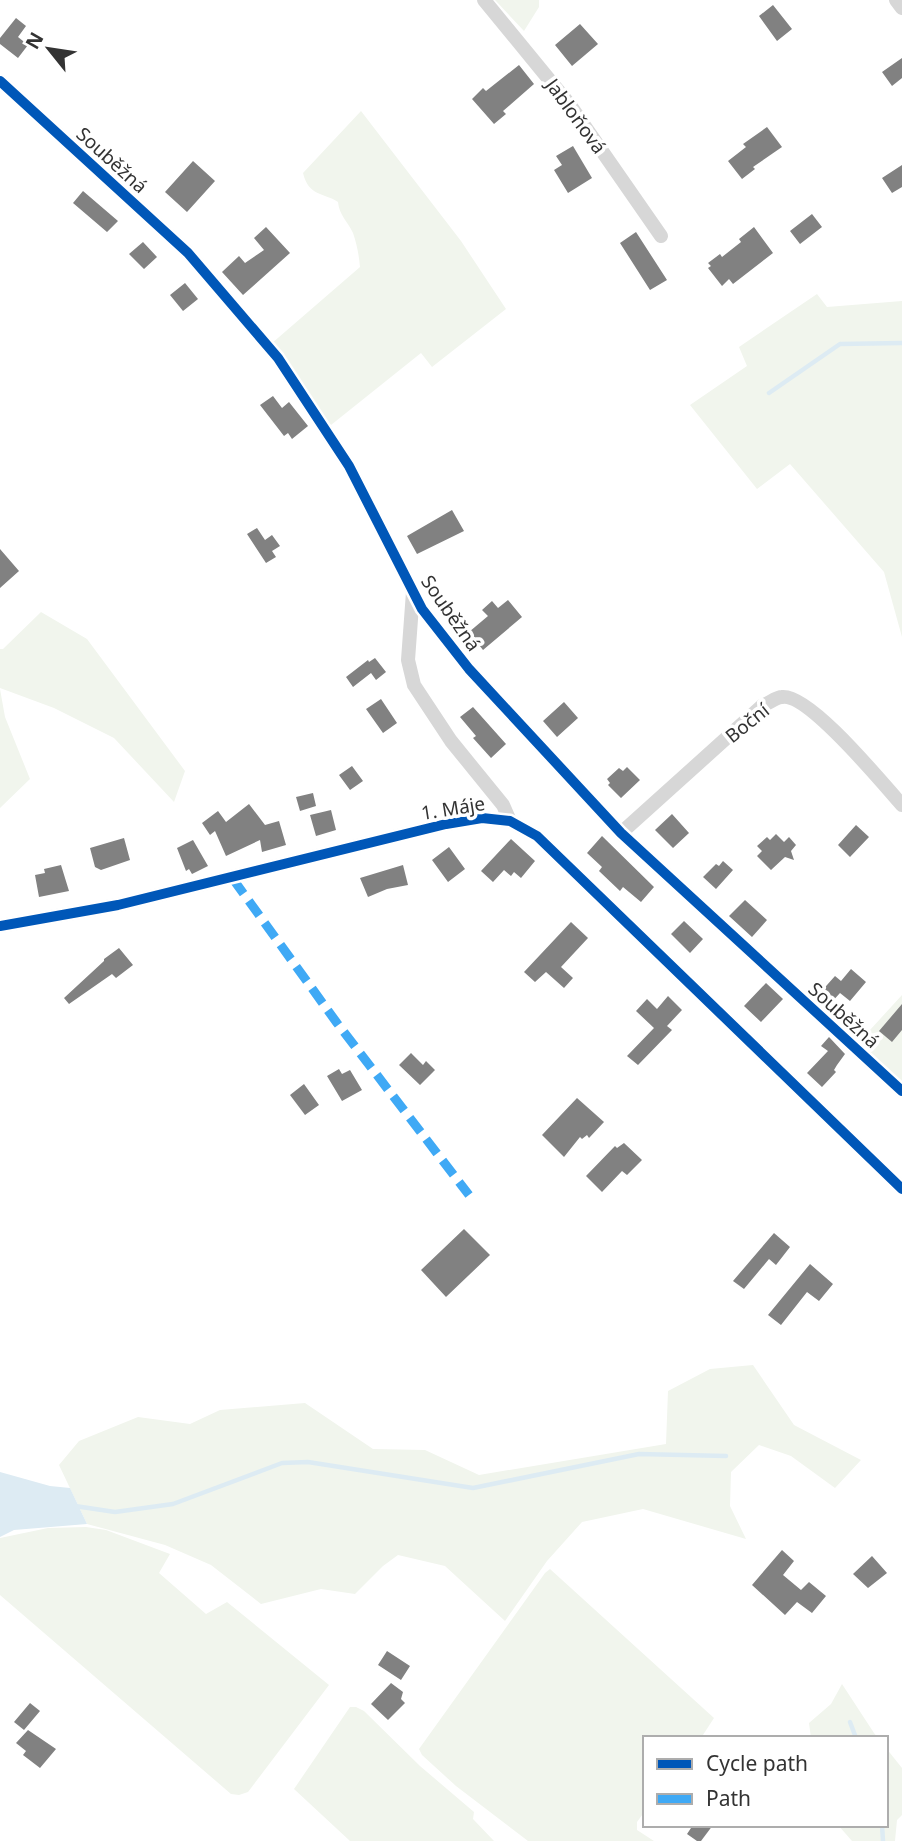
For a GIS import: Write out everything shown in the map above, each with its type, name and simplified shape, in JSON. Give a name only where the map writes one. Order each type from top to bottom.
[{"type":"street","name":"Jabloňová","points":[[484,0],[570,105],[661,236]]},
{"type":"street","points":[[896,0],[902,8]]},
{"type":"street","name":"Souběžná","points":[[0,81],[188,253],[278,358],[349,466],[422,609],[469,669],[621,833],[902,1091]]},
{"type":"street","points":[[413,591],[408,660],[414,685],[451,741],[503,805],[510,821]]},
{"type":"street","name":"Boční","points":[[621,833],[762,706],[782,696],[800,700],[827,723],[902,805]]},
{"type":"street","name":"1. Máje","points":[[0,926],[144,899],[446,824],[482,818],[510,821],[537,836],[902,1189]]},
{"type":"shaded area","points":[[495,0],[539,0],[539,7],[524,31]]},
{"type":"shaded area","points":[[361,111],[461,241],[506,309],[432,367],[421,353],[331,425],[271,344],[360,267],[353,233],[338,202],[313,190],[303,173]]},
{"type":"shaded area","points":[[817,294],[827,307],[902,301],[902,637],[884,572],[790,464],[757,489],[690,405],[747,366],[739,347]]},
{"type":"shaded area","points":[[41,612],[87,639],[185,771],[174,802],[114,738],[54,708],[0,688],[0,649]]},
{"type":"shaded area","points":[[0,689],[5,717],[30,779],[0,808]]},
{"type":"shaded area","points":[[902,995],[902,1082],[859,1042]]},
{"type":"shaded area","points":[[753,1365],[794,1425],[861,1460],[835,1488],[791,1456],[759,1445],[731,1472],[730,1506],[746,1539],[643,1509],[582,1522],[547,1561],[505,1621],[445,1566],[398,1555],[355,1594],[321,1589],[261,1604],[211,1565],[165,1545],[87,1524],[59,1465],[79,1441],[138,1417],[190,1424],[220,1410],[305,1403],[373,1449],[425,1450],[479,1475],[666,1444],[668,1391],[710,1369]]},
{"type":"shaded area","points":[[0,1472],[50,1486],[70,1488],[87,1524],[14,1530],[0,1537]]},
{"type":"shaded area","points":[[86,1527],[106,1530],[170,1554],[159,1573],[206,1614],[227,1602],[329,1685],[248,1792],[231,1794],[0,1595],[0,1538],[48,1528]]},
{"type":"shaded area","points":[[550,1569],[714,1718],[702,1736],[643,1736],[643,1814],[637,1822],[637,1830],[654,1841],[528,1841],[456,1786],[422,1755],[419,1749]]},
{"type":"shaded area","points":[[842,1684],[876,1736],[811,1736],[809,1723],[831,1704]]},
{"type":"shaded area","points":[[350,1707],[364,1711],[420,1766],[474,1812],[473,1819],[494,1841],[350,1841],[294,1789]]},
{"type":"shaded area","points":[[888,1750],[902,1768],[902,1815],[897,1820],[895,1841],[852,1841],[840,1827],[888,1827]]},
{"type":"building","points":[[773,5],[792,29],[777,41],[759,16]]},
{"type":"building","points":[[16,18],[26,26],[18,37],[28,45],[18,58],[0,44],[0,38]]},
{"type":"building","points":[[580,24],[598,44],[572,66],[555,45]]},
{"type":"building","points":[[902,58],[902,78],[892,86],[882,72]]},
{"type":"building","points":[[519,65],[534,84],[503,111],[506,114],[494,124],[472,99],[483,88],[486,91]]},
{"type":"building","points":[[767,127],[782,147],[753,167],[755,169],[742,179],[728,161],[746,147],[743,144]]},
{"type":"building","points":[[573,146],[592,178],[568,193],[554,170],[562,165],[556,156]]},
{"type":"building","points":[[193,161],[215,181],[187,212],[165,192]]},
{"type":"building","points":[[902,165],[902,187],[892,193],[882,178]]},
{"type":"building","points":[[83,191],[118,221],[107,232],[73,203]]},
{"type":"building","points":[[812,214],[822,227],[800,244],[790,231]]},
{"type":"building","points":[[266,227],[290,253],[243,295],[222,272],[239,256],[245,263],[264,250],[254,238]]},
{"type":"building","points":[[754,227],[773,253],[733,284],[729,279],[722,286],[708,268],[711,266],[708,263],[720,254],[722,257]]},
{"type":"building","points":[[636,232],[667,280],[650,290],[620,243]]},
{"type":"building","points":[[143,242],[157,257],[144,269],[129,254]]},
{"type":"building","points":[[185,283],[198,299],[183,311],[170,295]]},
{"type":"building","points":[[273,396],[282,408],[289,402],[308,426],[292,439],[288,433],[284,436],[260,405]]},
{"type":"building","points":[[452,510],[464,531],[417,554],[407,536]]},
{"type":"building","points":[[257,528],[265,540],[272,535],[280,546],[272,551],[276,557],[266,563],[247,534]]},
{"type":"building","points":[[0,549],[19,571],[0,588]]},
{"type":"building","points":[[508,600],[522,617],[483,650],[469,632],[488,616],[482,610],[492,601],[498,608]]},
{"type":"building","points":[[375,658],[386,672],[376,680],[371,673],[353,687],[346,677],[368,660],[369,662]]},
{"type":"building","points":[[381,699],[397,723],[383,733],[366,709]]},
{"type":"building","points":[[564,702],[578,718],[557,737],[543,721]]},
{"type":"building","points":[[473,707],[506,744],[491,758],[473,738],[476,736],[460,717]]},
{"type":"building","points":[[352,766],[363,781],[350,790],[339,775]]},
{"type":"building","points":[[627,767],[640,780],[621,798],[608,785],[610,783],[607,779],[619,768],[623,771]]},
{"type":"building","points":[[313,793],[316,806],[300,811],[296,797]]},
{"type":"building","points":[[249,804],[265,825],[279,821],[286,845],[262,852],[260,840],[226,856],[215,831],[210,835],[202,823],[218,811],[226,822]]},
{"type":"building","points":[[331,810],[336,830],[316,836],[310,815]]},
{"type":"building","points":[[672,814],[689,833],[673,848],[655,830]]},
{"type":"building","points":[[856,825],[869,837],[850,857],[838,845]]},
{"type":"building","points":[[776,834],[784,842],[789,837],[796,845],[791,851],[794,860],[785,857],[771,870],[757,856],[762,851],[757,846],[767,837],[770,840]]},
{"type":"building","points":[[602,836],[654,887],[641,902],[623,887],[620,891],[599,871],[602,867],[587,853]]},
{"type":"building","points":[[124,838],[130,860],[101,870],[95,867],[90,848]]},
{"type":"building","points":[[511,839],[535,861],[521,878],[514,872],[511,876],[504,870],[493,882],[481,871]]},
{"type":"building","points":[[193,840],[208,866],[192,874],[189,869],[186,871],[177,848]]},
{"type":"building","points":[[449,847],[465,869],[448,882],[432,860]]},
{"type":"building","points":[[723,861],[733,870],[716,889],[703,877]]},
{"type":"building","points":[[61,865],[69,891],[39,897],[35,875],[45,873],[44,869]]},
{"type":"building","points":[[403,865],[408,885],[387,889],[368,897],[360,878]]},
{"type":"building","points":[[745,900],[767,920],[752,937],[729,916]]},
{"type":"building","points":[[684,921],[703,939],[690,953],[671,934]]},
{"type":"building","points":[[571,922],[588,938],[561,967],[573,978],[564,988],[546,972],[535,982],[524,972]]},
{"type":"building","points":[[119,948],[133,965],[116,978],[112,974],[69,1004],[64,998]]},
{"type":"building","points":[[851,969],[866,982],[850,1001],[840,993],[830,1004],[819,994],[835,976],[841,981]]},
{"type":"building","points":[[766,983],[783,999],[761,1022],[744,1006]]},
{"type":"building","points":[[668,996],[682,1010],[667,1026],[672,1030],[638,1065],[627,1056],[654,1028],[636,1011],[647,999],[657,1009]]},
{"type":"building","points":[[902,1004],[902,1030],[892,1042],[879,1031]]},
{"type":"building","points":[[829,1037],[845,1054],[834,1070],[836,1072],[822,1087],[807,1073],[828,1051],[821,1046]]},
{"type":"building","points":[[411,1053],[423,1065],[426,1061],[435,1070],[420,1085],[399,1065]]},
{"type":"building","points":[[339,1069],[342,1074],[350,1070],[362,1090],[342,1101],[327,1076]]},
{"type":"building","points":[[304,1084],[319,1105],[305,1115],[290,1095]]},
{"type":"building","points":[[577,1098],[604,1122],[589,1138],[587,1135],[582,1139],[580,1137],[564,1157],[542,1135]]},
{"type":"building","points":[[624,1143],[642,1160],[627,1175],[622,1171],[602,1192],[586,1176],[615,1146],[617,1148]]},
{"type":"building","points":[[464,1229],[490,1255],[446,1297],[421,1270]]},
{"type":"building","points":[[774,1233],[790,1247],[776,1265],[769,1259],[744,1289],[733,1281]]},
{"type":"building","points":[[810,1264],[833,1284],[819,1301],[807,1292],[781,1325],[768,1315]]},
{"type":"building","points":[[782,1550],[794,1561],[783,1575],[801,1590],[809,1582],[826,1596],[812,1613],[797,1602],[785,1615],[752,1585]]},
{"type":"building","points":[[872,1556],[887,1573],[868,1588],[853,1574]]},
{"type":"building","points":[[387,1651],[410,1666],[401,1680],[378,1665]]},
{"type":"building","points":[[391,1683],[403,1692],[401,1699],[405,1703],[388,1720],[371,1704]]},
{"type":"building","points":[[30,1703],[40,1711],[24,1730],[14,1722]]},
{"type":"building","points":[[28,1730],[56,1749],[40,1768],[23,1755],[26,1751],[16,1743]]},
{"type":"building","points":[[692,1827],[712,1827],[701,1841],[687,1834]]},
{"type":"waterway","points":[[769,393],[840,344],[902,343]]},
{"type":"waterway","points":[[75,1506],[115,1512],[173,1504],[282,1463],[308,1462],[473,1488],[639,1454],[726,1456]]},
{"type":"waterway","points":[[850,1722],[855,1736]]},
{"type":"waterway","points":[[882,1827],[883,1841]]},
{"type":"marked path","points":[[233,879],[337,1023],[469,1195]]},
{"type":"cycle path","points":[[0,81],[188,253],[278,358],[349,466],[422,609],[469,669],[621,833],[902,1091]]},
{"type":"cycle path","points":[[0,926],[118,905],[446,824],[482,818],[510,821],[537,836],[902,1189]]}]
